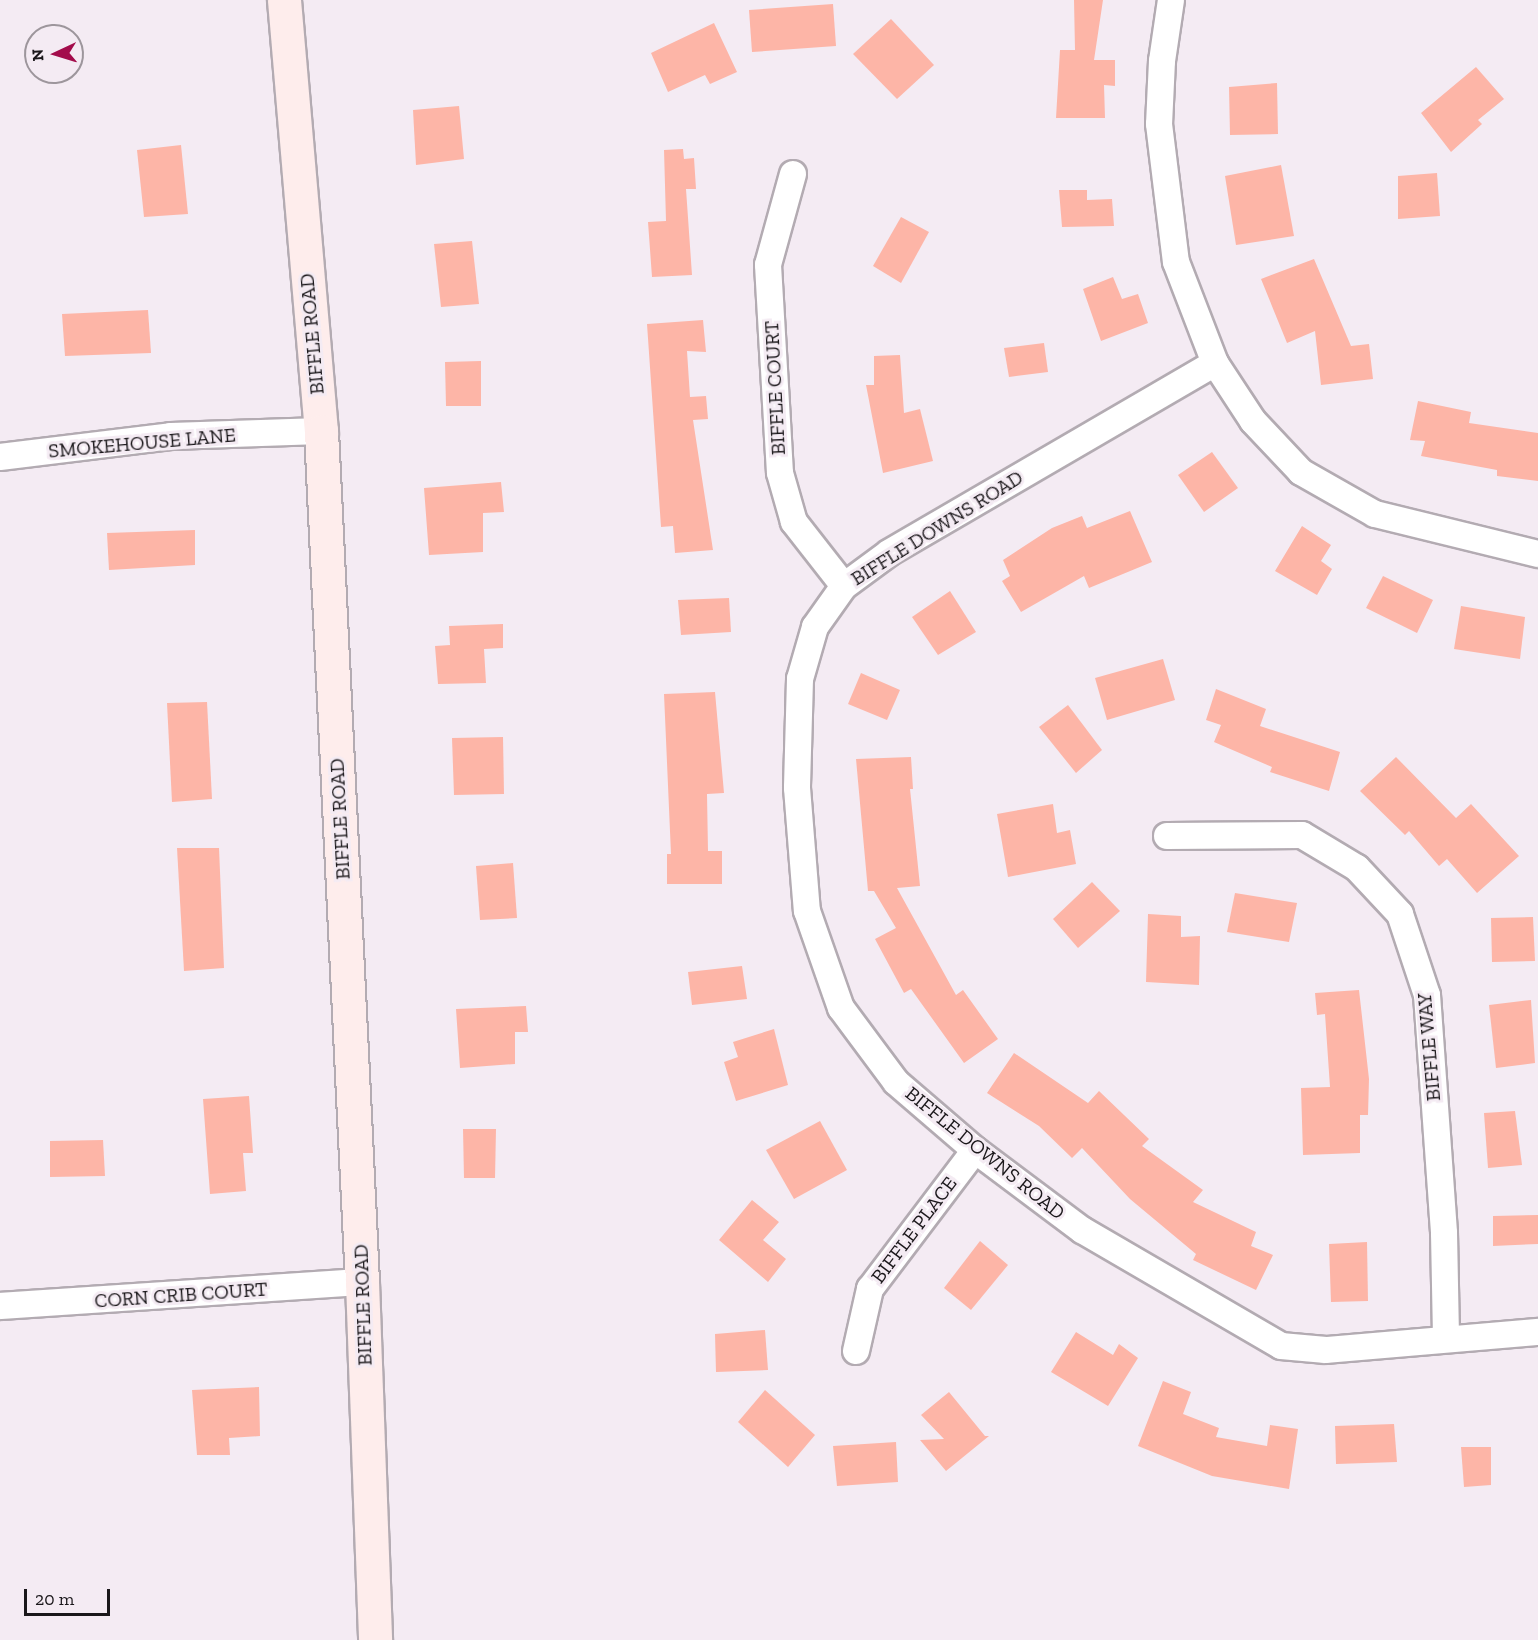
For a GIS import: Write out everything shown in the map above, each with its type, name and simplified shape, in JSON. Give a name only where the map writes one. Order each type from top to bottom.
[{"type":"street","name":"BIFFLE ROAD","points":[[284,0],[321,431],[362,1282],[375,1640]]},
{"type":"street","points":[[1171,0],[1162,61],[1159,124],[1176,262],[1215,363],[1253,421],[1301,472],[1375,514],[1538,554]]},
{"type":"street","name":"BIFFLE COURT","points":[[793,174],[768,265],[780,472],[794,522],[844,586]]},
{"type":"street","name":"BIFFLE DOWNS ROAD","points":[[1215,363],[889,553],[844,586],[815,627],[800,679],[797,788],[807,911],[841,1008],[896,1082],[975,1150],[1082,1230],[1281,1346],[1326,1350],[1446,1338],[1538,1332]]},
{"type":"street","name":"SMOKEHOUSE LANE","points":[[0,457],[171,436],[321,431]]},
{"type":"street","name":"BIFFLE WAY","points":[[1167,836],[1302,835],[1357,868],[1400,914],[1427,995],[1444,1233],[1446,1338]]},
{"type":"street","name":"BIFFLE PLACE","points":[[856,1351],[870,1289],[975,1150]]},
{"type":"street","name":"CORN CRIB COURT","points":[[0,1306],[362,1282]]},
{"type":"building","points":[[1074,0],[1103,0],[1094,60],[1115,60],[1115,86],[1104,85],[1105,118],[1056,118],[1060,50],[1075,50]]},
{"type":"building","points":[[833,4],[836,46],[752,52],[749,10]]},
{"type":"building","points":[[891,19],[934,65],[897,99],[853,54]]},
{"type":"building","points":[[714,23],[737,72],[710,84],[705,75],[668,92],[651,53]]},
{"type":"building","points":[[1476,67],[1504,99],[1478,120],[1482,124],[1451,152],[1421,113]]},
{"type":"building","points":[[1277,83],[1278,134],[1230,135],[1229,87]]},
{"type":"building","points":[[459,106],[464,159],[416,165],[413,110]]},
{"type":"building","points":[[181,145],[188,214],[144,217],[137,150]]},
{"type":"building","points":[[683,149],[684,159],[694,158],[696,189],[686,189],[692,275],[652,277],[648,222],[666,221],[664,150]]},
{"type":"building","points":[[1281,165],[1294,236],[1236,245],[1225,176]]},
{"type":"building","points":[[1437,173],[1440,216],[1398,219],[1398,176]]},
{"type":"building","points":[[1059,190],[1087,190],[1087,200],[1112,199],[1114,226],[1062,227]]},
{"type":"building","points":[[901,217],[929,232],[901,283],[873,266]]},
{"type":"building","points":[[472,241],[479,304],[441,307],[434,244]]},
{"type":"building","points":[[1314,259],[1351,346],[1369,344],[1373,379],[1321,385],[1315,331],[1287,343],[1261,279]]},
{"type":"building","points":[[1113,277],[1122,299],[1138,294],[1148,323],[1101,341],[1083,289]]},
{"type":"building","points":[[148,310],[151,353],[65,356],[62,314]]},
{"type":"building","points":[[703,320],[706,352],[687,351],[690,397],[706,396],[708,419],[693,420],[713,550],[675,553],[673,526],[661,527],[647,324]]},
{"type":"building","points":[[1044,343],[1048,372],[1009,377],[1004,348]]},
{"type":"building","points":[[900,355],[904,413],[920,409],[933,461],[883,473],[866,385],[874,385],[874,356]]},
{"type":"building","points":[[481,361],[481,406],[446,406],[445,362]]},
{"type":"building","points":[[1418,401],[1471,412],[1469,423],[1538,433],[1538,481],[1497,476],[1497,470],[1421,456],[1425,441],[1410,440]]},
{"type":"building","points":[[1212,452],[1238,488],[1204,512],[1178,475]]},
{"type":"building","points":[[501,482],[504,512],[483,513],[483,552],[429,555],[424,488]]},
{"type":"building","points":[[1130,511],[1152,562],[1089,588],[1084,576],[1021,612],[1002,581],[1010,576],[1003,560],[1052,528],[1082,516],[1087,528]]},
{"type":"building","points":[[1302,526],[1331,545],[1321,561],[1332,569],[1317,595],[1275,571]]},
{"type":"building","points":[[195,530],[195,565],[109,570],[107,533]]},
{"type":"building","points":[[1383,576],[1433,600],[1417,633],[1366,608]]},
{"type":"building","points":[[950,591],[976,632],[938,655],[912,617]]},
{"type":"building","points":[[729,598],[731,632],[681,635],[678,600]]},
{"type":"building","points":[[1461,606],[1525,617],[1520,659],[1454,649]]},
{"type":"building","points":[[503,624],[503,648],[484,649],[486,683],[438,684],[435,646],[450,645],[449,626]]},
{"type":"building","points":[[1163,659],[1175,700],[1107,720],[1095,678]]},
{"type":"building","points":[[861,673],[900,690],[887,720],[848,704]]},
{"type":"building","points":[[1216,689],[1266,709],[1260,726],[1340,752],[1329,791],[1270,772],[1272,767],[1214,742],[1221,725],[1206,720]]},
{"type":"building","points":[[715,692],[724,793],[707,794],[708,851],[722,851],[722,884],[667,884],[667,854],[671,854],[664,694]]},
{"type":"building","points":[[207,702],[212,799],[172,802],[167,703]]},
{"type":"building","points":[[1068,705],[1102,750],[1076,773],[1039,727]]},
{"type":"building","points":[[503,737],[504,794],[454,795],[452,738]]},
{"type":"building","points":[[911,757],[913,789],[910,789],[920,886],[897,888],[956,995],[963,990],[998,1039],[964,1063],[911,989],[904,993],[875,939],[896,928],[874,891],[868,891],[856,759]]},
{"type":"building","points":[[1396,757],[1456,818],[1471,804],[1519,856],[1477,893],[1447,859],[1439,866],[1409,831],[1405,835],[1360,791]]},
{"type":"building","points":[[1053,804],[1057,833],[1070,830],[1076,864],[1008,877],[997,814]]},
{"type":"building","points":[[177,848],[219,848],[224,968],[184,971]]},
{"type":"building","points":[[513,863],[517,918],[480,920],[476,866]]},
{"type":"building","points":[[1092,882],[1120,911],[1078,948],[1053,919]]},
{"type":"building","points":[[1235,893],[1297,903],[1289,942],[1227,932]]},
{"type":"building","points":[[1148,914],[1181,916],[1181,937],[1200,936],[1199,985],[1146,982]]},
{"type":"building","points":[[1533,917],[1535,961],[1492,962],[1491,918]]},
{"type":"building","points":[[742,966],[747,999],[692,1005],[688,972]]},
{"type":"building","points":[[1359,990],[1369,1079],[1368,1115],[1360,1115],[1360,1153],[1303,1155],[1301,1088],[1330,1087],[1325,1014],[1317,1015],[1315,993]]},
{"type":"building","points":[[1531,1000],[1535,1063],[1496,1068],[1489,1005]]},
{"type":"building","points":[[526,1006],[528,1032],[515,1032],[515,1064],[460,1068],[456,1009]]},
{"type":"building","points":[[774,1029],[788,1085],[736,1101],[724,1062],[738,1057],[733,1042]]},
{"type":"building","points":[[1014,1053],[1088,1103],[1099,1091],[1149,1139],[1142,1146],[1203,1190],[1193,1202],[1256,1232],[1251,1246],[1273,1255],[1256,1290],[1193,1260],[1196,1254],[1130,1199],[1082,1148],[1072,1158],[1039,1126],[987,1093]]},
{"type":"building","points":[[249,1096],[253,1153],[243,1153],[246,1191],[210,1194],[203,1099]]},
{"type":"building","points":[[1515,1111],[1522,1165],[1488,1168],[1484,1113]]},
{"type":"building","points":[[820,1121],[847,1170],[794,1199],[766,1150]]},
{"type":"building","points":[[463,1129],[496,1129],[495,1178],[464,1178]]},
{"type":"building","points":[[103,1140],[105,1176],[50,1177],[50,1141]]},
{"type":"building","points":[[752,1200],[779,1222],[763,1240],[786,1259],[768,1282],[719,1240]]},
{"type":"building","points":[[1538,1215],[1538,1244],[1493,1246],[1493,1216]]},
{"type":"building","points":[[980,1241],[1008,1265],[971,1310],[944,1288]]},
{"type":"building","points":[[1367,1242],[1368,1301],[1331,1302],[1329,1244]]},
{"type":"building","points":[[765,1330],[768,1370],[716,1372],[715,1334]]},
{"type":"building","points":[[1076,1332],[1113,1355],[1119,1344],[1138,1358],[1108,1406],[1051,1372]]},
{"type":"building","points":[[1163,1381],[1191,1392],[1183,1414],[1219,1428],[1216,1437],[1267,1446],[1270,1425],[1298,1429],[1289,1489],[1212,1476],[1138,1446]]},
{"type":"building","points":[[259,1387],[260,1436],[229,1438],[230,1455],[197,1455],[192,1390]]},
{"type":"building","points":[[765,1390],[815,1435],[788,1467],[738,1422]]},
{"type":"building","points":[[949,1392],[985,1436],[989,1436],[946,1471],[920,1440],[944,1439],[921,1415]]},
{"type":"building","points":[[1394,1424],[1397,1462],[1336,1464],[1335,1426]]},
{"type":"building","points":[[896,1442],[898,1482],[837,1486],[833,1446]]},
{"type":"building","points":[[1461,1447],[1491,1447],[1491,1485],[1464,1487]]}]
